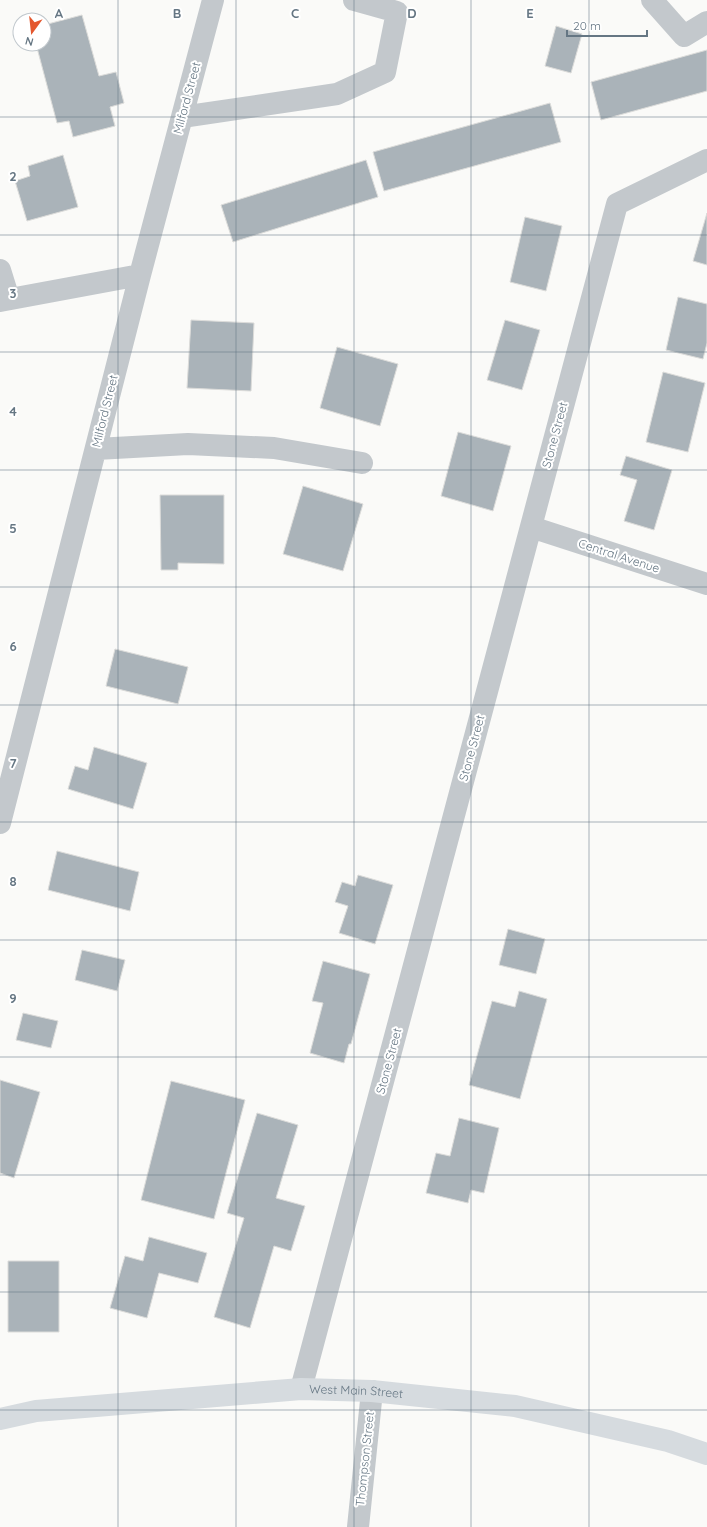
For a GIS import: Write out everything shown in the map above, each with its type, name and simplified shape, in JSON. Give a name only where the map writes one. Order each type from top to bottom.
[{"type":"main road","name":"West Main Street","points":[[0,1419],[36,1411],[301,1388],[372,1391],[515,1406],[668,1441],[707,1454]]},
{"type":"street","name":"Milford Street","points":[[0,823],[140,275],[213,0]]},
{"type":"street","points":[[182,118],[337,94],[385,72],[397,12],[354,0]]},
{"type":"street","points":[[652,0],[684,36],[707,22]]},
{"type":"street","name":"Stone Street","points":[[301,1388],[617,204],[707,160]]},
{"type":"street","points":[[0,270],[4,300],[140,275]]},
{"type":"street","points":[[96,449],[188,444],[274,448],[362,463]]},
{"type":"street","name":"Central Avenue","points":[[531,527],[707,584]]},
{"type":"street","name":"Thompson Street","points":[[358,1527],[372,1391]]},
{"type":"building","points":[[82,15],[99,76],[116,72],[124,103],[110,107],[115,126],[73,137],[69,121],[57,123],[38,52],[52,52],[52,23]]},
{"type":"building","points":[[556,26],[582,34],[571,73],[545,66]]},
{"type":"building","points":[[707,50],[707,91],[601,120],[591,82]]},
{"type":"building","points":[[550,103],[561,142],[384,191],[373,152]]},
{"type":"building","points":[[63,155],[78,207],[27,221],[15,181],[30,176],[28,166]]},
{"type":"building","points":[[366,160],[378,197],[233,242],[221,205]]},
{"type":"building","points":[[707,213],[707,265],[693,261]]},
{"type":"building","points":[[525,217],[562,226],[546,291],[510,282]]},
{"type":"building","points":[[678,297],[707,304],[707,343],[703,359],[666,350]]},
{"type":"building","points":[[191,320],[254,323],[251,391],[187,388]]},
{"type":"building","points":[[505,320],[540,330],[522,390],[487,380]]},
{"type":"building","points":[[337,347],[398,364],[380,426],[320,408]]},
{"type":"building","points":[[663,372],[705,383],[688,452],[646,442]]},
{"type":"building","points":[[458,432],[511,446],[493,511],[441,496]]},
{"type":"building","points":[[626,456],[672,470],[654,530],[624,521],[637,480],[620,475]]},
{"type":"building","points":[[303,486],[363,504],[343,571],[283,554]]},
{"type":"building","points":[[160,495],[224,495],[224,564],[178,563],[178,570],[161,570]]},
{"type":"building","points":[[115,649],[188,667],[178,704],[106,686]]},
{"type":"building","points":[[94,747],[147,763],[133,809],[68,789],[75,766],[88,770]]},
{"type":"building","points":[[57,851],[139,872],[130,911],[48,890]]},
{"type":"building","points":[[358,875],[393,885],[375,944],[339,933],[348,906],[335,902],[342,882],[355,886]]},
{"type":"building","points":[[508,929],[545,939],[536,974],[499,965]]},
{"type":"building","points":[[82,950],[125,960],[117,991],[75,980]]},
{"type":"building","points":[[323,961],[370,974],[351,1044],[349,1044],[344,1063],[310,1053],[323,1003],[312,1001]]},
{"type":"building","points":[[519,991],[547,999],[520,1099],[469,1085],[492,1001],[515,1007]]},
{"type":"building","points":[[23,1013],[58,1021],[51,1048],[16,1040]]},
{"type":"building","points":[[0,1080],[40,1092],[14,1178],[0,1173]]},
{"type":"building","points":[[171,1081],[245,1100],[214,1219],[141,1200]]},
{"type":"building","points":[[257,1113],[298,1125],[276,1198],[305,1206],[291,1251],[274,1246],[250,1328],[214,1317],[244,1218],[227,1213]]},
{"type":"building","points":[[459,1118],[499,1128],[484,1193],[471,1190],[468,1203],[426,1193],[436,1153],[450,1156]]},
{"type":"building","points":[[149,1237],[207,1253],[198,1283],[159,1273],[147,1318],[110,1308],[125,1256],[143,1261]]},
{"type":"building","points":[[8,1261],[59,1261],[59,1332],[8,1332]]}]
